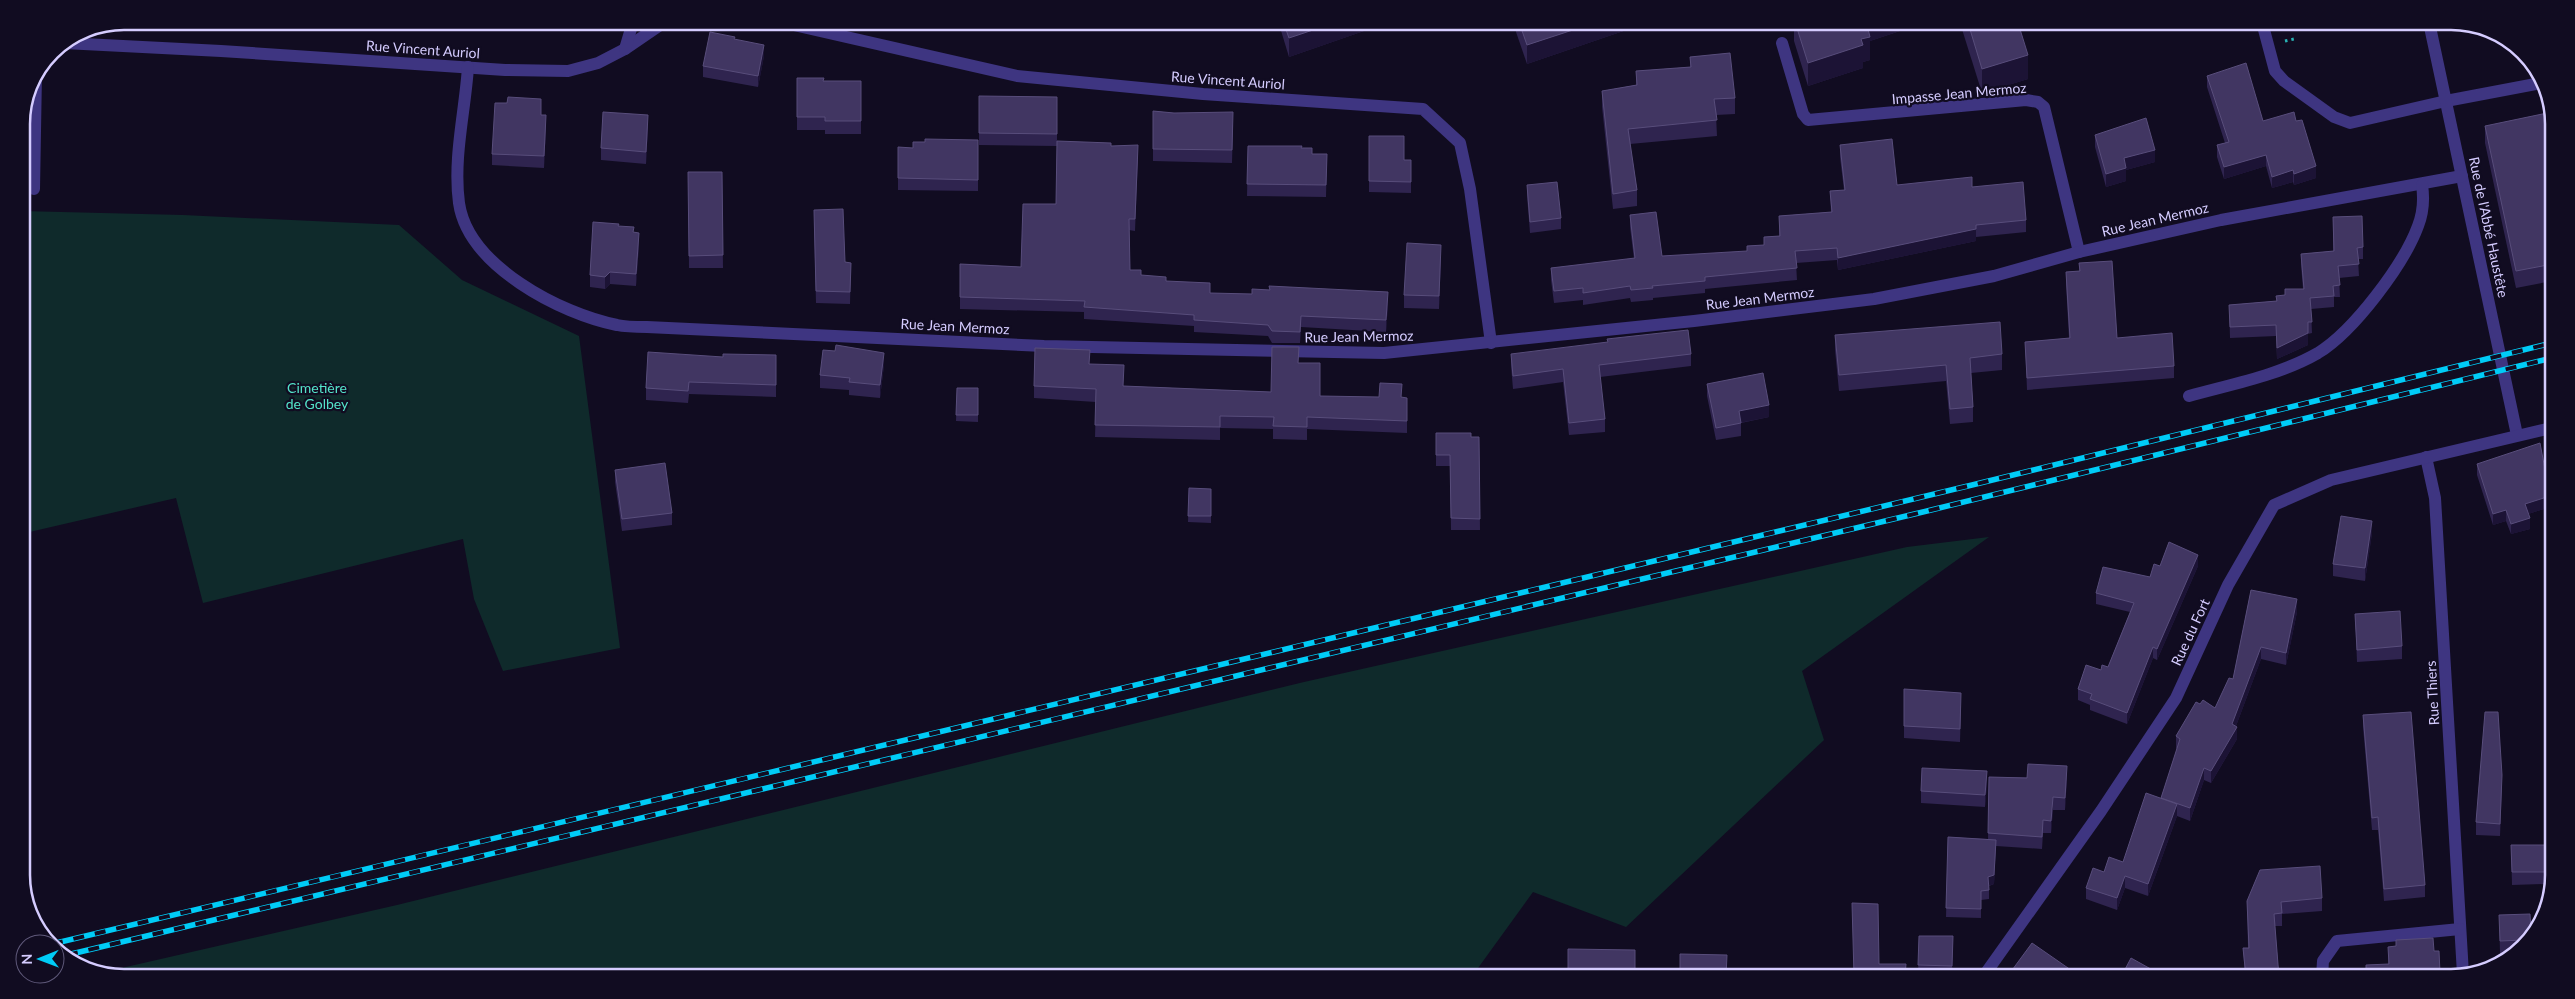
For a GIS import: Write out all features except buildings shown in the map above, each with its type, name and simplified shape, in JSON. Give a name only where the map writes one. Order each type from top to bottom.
[{"type":"street","points":[[625,48],[631,30]]},
{"type":"street","name":"Rue Vincent Auriol","points":[[76,44],[468,67],[568,71],[598,63],[651,30]]},
{"type":"street","name":"Rue Vincent Auriol","points":[[816,30],[1017,76],[1203,94],[1423,109],[1460,143],[1470,189],[1491,343]]},
{"type":"street","points":[[2263,30],[2275,71],[2284,81],[2334,117],[2350,123],[2446,101],[2536,84]]},
{"type":"street","name":"Rue de l'Abbé Haustête","points":[[2431,30],[2517,435]]},
{"type":"street","name":"Impasse Jean Mermoz","points":[[1782,43],[1803,114],[1808,120],[1816,121],[2026,100],[2038,102],[2044,107],[2079,252]]},
{"type":"street","name":"Rue Jean Mermoz","points":[[468,67],[457,160],[459,204],[468,232],[502,271],[532,290],[576,313],[618,325],[1044,346],[1384,354],[1874,299],[1994,276],[2079,252],[2221,220],[2422,185],[2462,176]]},
{"type":"street","points":[[30,134],[34,98]]},
{"type":"street","points":[[30,166],[34,189]]},
{"type":"street","points":[[2189,396],[2273,372],[2319,352],[2350,327],[2394,271],[2418,226],[2424,198],[2422,185]]},
{"type":"street","name":"Rue du Fort","points":[[1989,969],[2101,811],[2176,698],[2228,585],[2274,505],[2331,480],[2545,429]]},
{"type":"street","name":"Rue Thiers","points":[[2426,456],[2435,498],[2463,968]]},
{"type":"street","points":[[2323,969],[2323,961],[2337,941],[2460,929]]},
{"type":"green space","name":"Cimetière de Golbey","points":[[30,211],[183,215],[399,225],[462,280],[579,336],[620,648],[503,671],[474,599],[463,539],[203,603],[176,498],[30,532]]},
{"type":"green space","points":[[1989,537],[1802,671],[1824,740],[1626,927],[1533,892],[1477,969],[117,969],[397,905],[1304,682],[1907,547]]},
{"type":"railway","points":[[65,941],[1972,485],[2545,345]]},
{"type":"railway","points":[[73,954],[1927,511],[2545,360]]}]
